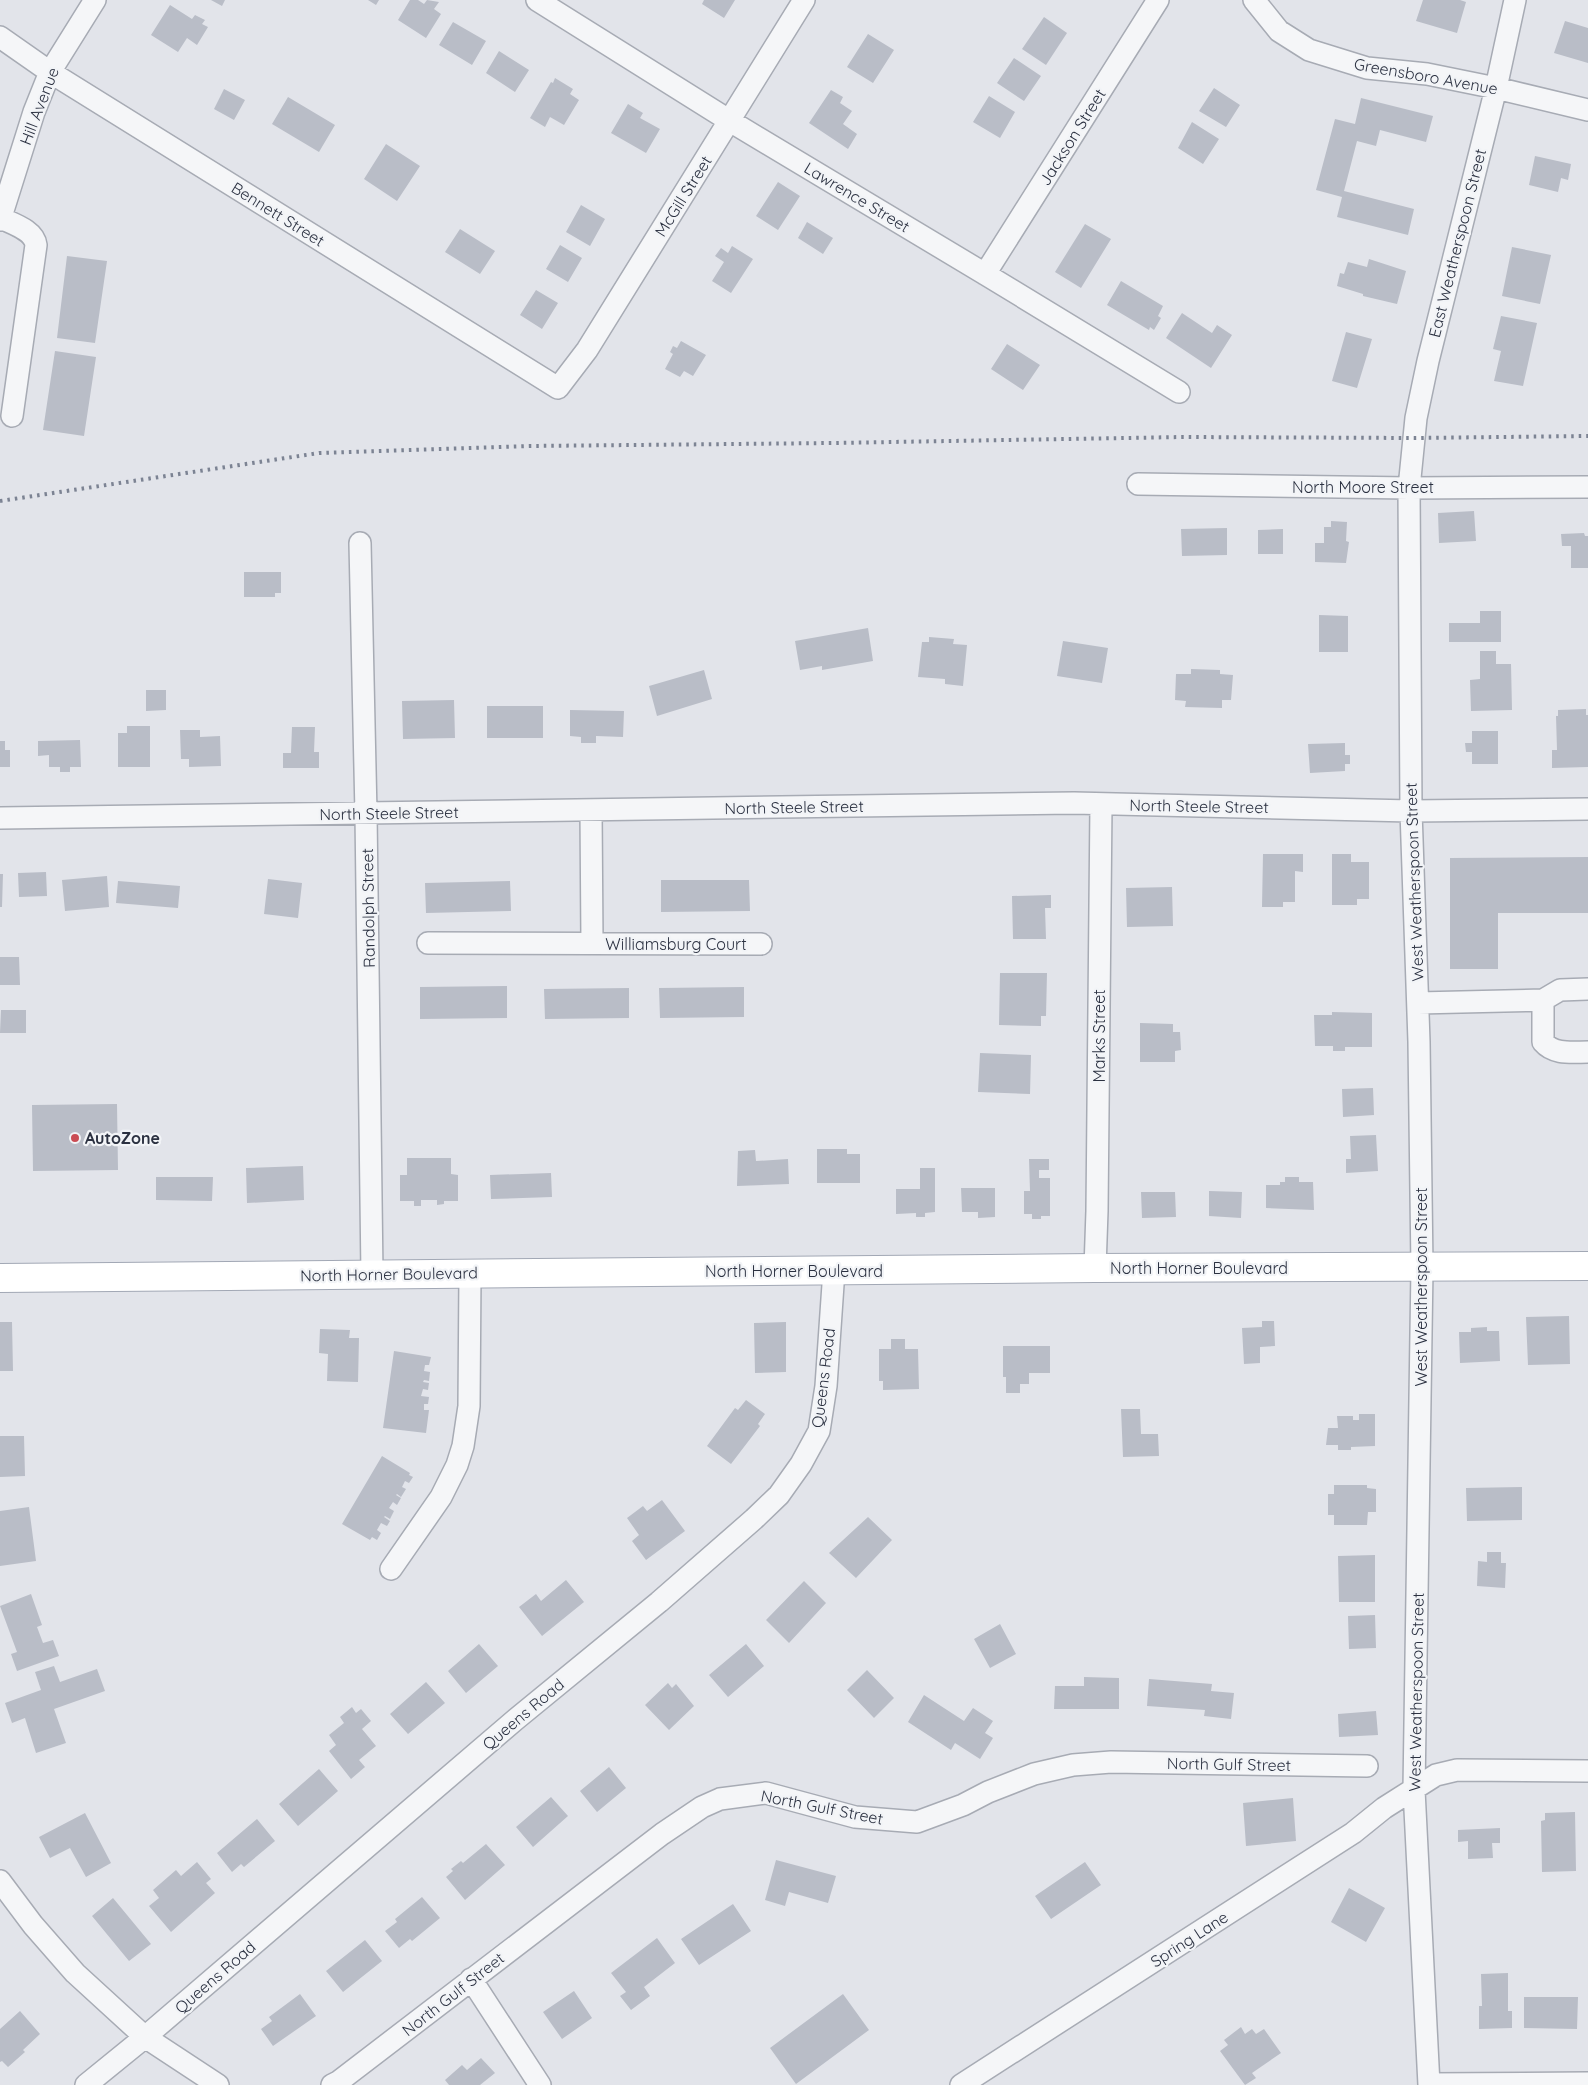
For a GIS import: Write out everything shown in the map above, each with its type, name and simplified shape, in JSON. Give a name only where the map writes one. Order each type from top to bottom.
[{"type":"main road","name":"North Horner Boulevard","points":[[0,1278],[1095,1268],[1588,1266]]},
{"type":"street","name":"Hill Avenue","points":[[0,219],[34,112],[50,72],[95,0]]},
{"type":"street","name":"Lawrence Street","points":[[537,0],[730,121],[1179,392]]},
{"type":"street","name":"McGill Street","points":[[558,388],[587,350],[804,0]]},
{"type":"street","name":"Jackson Street","points":[[986,274],[1158,0]]},
{"type":"street","name":"Greensboro Avenue","points":[[1254,0],[1279,31],[1309,50],[1367,68],[1427,74],[1588,110]]},
{"type":"street","name":"East Weatherspoon Street","points":[[1408,488],[1416,418],[1428,361],[1496,88],[1515,0]]},
{"type":"street","name":"Bennett Street","points":[[0,37],[50,72],[558,388]]},
{"type":"street","points":[[0,219],[28,232],[36,245],[12,416]]},
{"type":"street","name":"North Moore Street","points":[[1138,484],[1408,488],[1588,487]]},
{"type":"street","name":"West Weatherspoon Street","points":[[1408,488],[1411,811],[1418,1004],[1422,1268],[1414,1790],[1430,2084]]},
{"type":"street","name":"Randolph Street","points":[[360,543],[366,814],[372,1274]]},
{"type":"street","name":"North Steele Street","points":[[0,818],[1101,804],[1411,811],[1588,809]]},
{"type":"street","name":"Marks Street","points":[[1095,1268],[1101,804]]},
{"type":"street","name":"Williamsburg Court","points":[[591,810],[592,943]]},
{"type":"street","name":"Williamsburg Court","points":[[428,943],[761,944]]},
{"type":"street","points":[[1418,1004],[1543,1000],[1560,990],[1588,989]]},
{"type":"street","points":[[1543,1000],[1543,1042],[1549,1050],[1588,1052]]},
{"type":"street","name":"Queens Road","points":[[86,2085],[145,2037],[515,1720],[659,1602],[779,1495],[801,1464],[819,1431],[826,1386],[834,1270]]},
{"type":"street","points":[[391,1569],[441,1497],[457,1465],[463,1446],[469,1406],[470,1273]]},
{"type":"street","name":"North Gulf Street","points":[[332,2085],[662,1834],[702,1807],[720,1799],[766,1793],[854,1817],[917,1822],[963,1805],[988,1792],[1034,1774],[1074,1766],[1111,1762],[1367,1766]]},
{"type":"street","points":[[1414,1790],[1436,1775],[1457,1770],[1588,1771]]},
{"type":"street","name":"Spring Lane","points":[[961,2085],[1353,1834],[1384,1808],[1414,1790]]},
{"type":"street","points":[[0,1881],[33,1925],[75,1973],[145,2037],[218,2085]]},
{"type":"street","points":[[472,1979],[540,2085]]},
{"type":"street","points":[[1430,2084],[1588,2083]]},
{"type":"building","points":[[211,0],[225,0],[222,6]]},
{"type":"building","points":[[368,0],[379,0],[376,5]]},
{"type":"building","points":[[410,0],[418,0],[424,4],[427,0],[439,2],[434,9],[441,14],[426,38],[398,20]]},
{"type":"building","points":[[704,0],[735,0],[724,18],[702,4]]},
{"type":"building","points":[[1423,0],[1460,0],[1466,2],[1457,33],[1416,21]]},
{"type":"building","points":[[170,5],[192,19],[195,15],[205,20],[202,24],[208,27],[197,45],[187,38],[178,52],[151,35]]},
{"type":"building","points":[[1044,17],[1067,33],[1046,65],[1022,49]]},
{"type":"building","points":[[1565,21],[1588,28],[1588,63],[1554,53]]},
{"type":"building","points":[[453,22],[486,41],[472,65],[439,45]]},
{"type":"building","points":[[868,34],[894,50],[873,83],[847,67]]},
{"type":"building","points":[[499,51],[529,70],[515,92],[486,73]]},
{"type":"building","points":[[1014,58],[1041,76],[1024,101],[997,83]]},
{"type":"building","points":[[555,78],[573,89],[570,94],[579,100],[564,125],[550,117],[545,127],[530,118]]},
{"type":"building","points":[[1214,88],[1240,105],[1226,127],[1199,111]]},
{"type":"building","points":[[224,89],[245,100],[234,120],[214,109]]},
{"type":"building","points":[[831,90],[843,97],[840,103],[852,111],[843,124],[857,134],[848,149],[809,123]]},
{"type":"building","points":[[989,96],[1015,112],[1000,138],[973,122]]},
{"type":"building","points":[[288,97],[335,125],[319,152],[272,124]]},
{"type":"building","points":[[1361,98],[1433,116],[1426,142],[1380,130],[1376,146],[1357,141],[1344,191],[1414,209],[1408,235],[1337,217],[1342,197],[1316,190],[1335,119],[1355,124]]},
{"type":"building","points":[[628,104],[643,113],[640,118],[660,129],[646,153],[611,133]]},
{"type":"building","points":[[1192,122],[1219,139],[1203,164],[1178,148]]},
{"type":"building","points":[[386,144],[420,166],[397,201],[364,179]]},
{"type":"building","points":[[1535,156],[1571,164],[1568,180],[1561,178],[1558,192],[1529,185]]},
{"type":"building","points":[[778,182],[800,196],[778,230],[756,216]]},
{"type":"building","points":[[581,205],[605,219],[590,246],[566,232]]},
{"type":"building","points":[[807,222],[833,238],[823,254],[798,238]]},
{"type":"building","points":[[1085,224],[1111,239],[1081,288],[1055,272]]},
{"type":"building","points":[[460,229],[495,251],[480,274],[445,252]]},
{"type":"building","points":[[560,245],[582,258],[568,282],[546,269]]},
{"type":"building","points":[[732,246],[753,259],[731,293],[712,281],[724,262],[715,256],[721,248],[728,253]]},
{"type":"building","points":[[1512,247],[1551,255],[1540,304],[1502,296]]},
{"type":"building","points":[[67,256],[107,261],[95,343],[57,338]]},
{"type":"building","points":[[1369,259],[1406,271],[1397,304],[1363,296],[1363,294],[1337,286],[1340,273],[1344,274],[1348,262],[1367,267]]},
{"type":"building","points":[[1121,281],[1163,306],[1158,316],[1161,318],[1154,330],[1150,327],[1149,330],[1107,305]]},
{"type":"building","points":[[536,290],[558,303],[542,329],[520,315]]},
{"type":"building","points":[[1182,313],[1212,333],[1217,325],[1232,335],[1211,368],[1166,338]]},
{"type":"building","points":[[1501,316],[1537,323],[1523,386],[1494,381],[1501,351],[1493,349]]},
{"type":"building","points":[[1346,332],[1372,339],[1357,388],[1332,381]]},
{"type":"building","points":[[681,341],[706,355],[693,376],[684,371],[680,377],[665,369],[673,354],[670,352],[673,346],[677,348]]},
{"type":"building","points":[[1007,344],[1040,365],[1023,390],[991,369]]},
{"type":"building","points":[[55,351],[96,357],[84,436],[43,430]]},
{"type":"building","points":[[1474,511],[1476,541],[1439,543],[1438,513]]},
{"type":"building","points":[[1331,521],[1347,522],[1346,541],[1349,542],[1346,563],[1315,562],[1315,543],[1324,543],[1324,527],[1331,527]]},
{"type":"building","points":[[1227,528],[1227,555],[1182,556],[1181,529]]},
{"type":"building","points":[[1283,529],[1283,554],[1258,554],[1258,530]]},
{"type":"building","points":[[1584,533],[1585,536],[1588,536],[1588,568],[1571,568],[1571,546],[1562,546],[1561,534]]},
{"type":"building","points":[[244,572],[281,572],[281,593],[275,593],[275,597],[244,597]]},
{"type":"building","points":[[1480,611],[1501,611],[1501,642],[1449,642],[1449,623],[1480,623]]},
{"type":"building","points":[[1319,615],[1348,616],[1348,652],[1319,652]]},
{"type":"building","points":[[868,628],[873,661],[822,670],[822,666],[800,670],[795,641]]},
{"type":"building","points":[[929,637],[954,639],[953,644],[967,645],[963,686],[945,684],[945,679],[918,677],[922,642],[929,642]]},
{"type":"building","points":[[1063,641],[1108,648],[1102,683],[1057,676]]},
{"type":"building","points":[[1480,651],[1496,651],[1496,664],[1511,664],[1512,710],[1471,711],[1470,680],[1480,679]]},
{"type":"building","points":[[1191,669],[1220,670],[1220,674],[1233,675],[1231,700],[1222,700],[1222,708],[1185,707],[1186,701],[1175,700],[1176,674],[1191,674]]},
{"type":"building","points":[[704,670],[712,699],[657,716],[649,686]]},
{"type":"building","points":[[146,690],[166,690],[166,710],[146,711]]},
{"type":"building","points":[[454,700],[455,738],[403,739],[402,701]]},
{"type":"building","points":[[487,706],[543,706],[543,738],[487,738]]},
{"type":"building","points":[[1586,709],[1586,715],[1588,715],[1588,767],[1552,768],[1552,750],[1557,750],[1556,716],[1558,716],[1558,710]]},
{"type":"building","points":[[570,710],[624,711],[623,737],[596,736],[596,743],[581,743],[581,737],[570,736]]},
{"type":"building","points":[[127,726],[150,726],[150,767],[118,767],[118,733],[127,733]]},
{"type":"building","points":[[292,727],[315,727],[314,752],[319,752],[319,768],[283,768],[283,753],[291,753]]},
{"type":"building","points":[[180,730],[200,730],[200,737],[220,736],[221,766],[189,767],[189,759],[181,759]]},
{"type":"building","points":[[1472,731],[1498,731],[1498,764],[1472,764],[1472,752],[1466,752],[1465,743],[1472,743]]},
{"type":"building","points":[[80,740],[81,767],[70,767],[70,772],[60,772],[60,767],[49,767],[49,755],[38,756],[38,741]]},
{"type":"building","points":[[0,741],[5,741],[5,750],[10,750],[10,767],[0,767]]},
{"type":"building","points":[[1345,743],[1345,755],[1350,755],[1350,764],[1345,764],[1345,771],[1310,773],[1308,744]]},
{"type":"building","points":[[1263,854],[1303,854],[1303,872],[1295,871],[1295,902],[1283,902],[1283,907],[1262,907]]},
{"type":"building","points":[[1332,854],[1351,854],[1351,862],[1369,862],[1369,899],[1357,899],[1357,905],[1332,905]]},
{"type":"building","points":[[1588,857],[1588,913],[1498,913],[1498,969],[1450,969],[1450,858]]},
{"type":"building","points":[[46,872],[47,896],[19,897],[18,873]]},
{"type":"building","points":[[0,874],[3,874],[2,907],[0,907]]},
{"type":"building","points":[[107,876],[109,907],[65,911],[62,880]]},
{"type":"building","points":[[268,879],[302,883],[298,918],[264,914]]},
{"type":"building","points":[[661,880],[749,880],[750,911],[661,912]]},
{"type":"building","points":[[118,881],[180,886],[178,908],[116,903]]},
{"type":"building","points":[[510,881],[511,911],[426,913],[425,883]]},
{"type":"building","points":[[1172,887],[1173,926],[1127,927],[1126,888]]},
{"type":"building","points":[[1051,895],[1051,908],[1045,908],[1046,939],[1013,939],[1012,896]]},
{"type":"building","points":[[0,957],[19,957],[20,985],[0,985]]},
{"type":"building","points":[[1000,973],[1047,973],[1046,1016],[1041,1016],[1041,1026],[999,1025]]},
{"type":"building","points":[[507,986],[507,1018],[420,1019],[420,987]]},
{"type":"building","points":[[744,987],[744,1017],[660,1018],[659,988]]},
{"type":"building","points":[[629,988],[629,1018],[545,1019],[544,989]]},
{"type":"building","points":[[1,1010],[26,1010],[26,1033],[0,1033]]},
{"type":"building","points":[[1332,1012],[1372,1013],[1372,1047],[1345,1047],[1345,1051],[1333,1051],[1333,1046],[1315,1046],[1314,1015],[1332,1015]]},
{"type":"building","points":[[1140,1023],[1173,1024],[1173,1032],[1180,1032],[1181,1050],[1175,1051],[1175,1062],[1140,1062]]},
{"type":"building","points":[[980,1053],[1031,1055],[1030,1094],[978,1092]]},
{"type":"building","points":[[1373,1088],[1374,1115],[1343,1117],[1342,1089]]},
{"type":"building","name":"AutoZone","points":[[117,1104],[118,1170],[33,1171],[32,1105]]},
{"type":"building","points":[[1376,1135],[1378,1171],[1346,1173],[1346,1159],[1351,1159],[1350,1136]]},
{"type":"building","points":[[817,1149],[847,1149],[847,1154],[860,1154],[860,1183],[817,1183]]},
{"type":"building","points":[[755,1150],[756,1161],[788,1159],[789,1184],[737,1186],[738,1151]]},
{"type":"building","points":[[407,1158],[451,1158],[451,1174],[458,1175],[458,1201],[444,1201],[444,1204],[437,1205],[437,1200],[421,1200],[421,1206],[414,1206],[414,1201],[400,1201],[400,1175],[407,1175]]},
{"type":"building","points":[[1029,1159],[1049,1159],[1049,1170],[1039,1170],[1039,1178],[1050,1178],[1050,1216],[1041,1216],[1041,1219],[1032,1219],[1032,1214],[1024,1214],[1024,1191],[1030,1191]]},
{"type":"building","points":[[303,1166],[304,1200],[247,1203],[246,1168]]},
{"type":"building","points":[[920,1168],[935,1168],[935,1212],[925,1213],[925,1217],[916,1217],[916,1213],[896,1214],[896,1189],[920,1189]]},
{"type":"building","points":[[551,1173],[552,1197],[491,1199],[490,1175]]},
{"type":"building","points":[[156,1177],[213,1177],[212,1201],[156,1200]]},
{"type":"building","points":[[1285,1177],[1299,1177],[1299,1182],[1313,1182],[1314,1210],[1266,1208],[1266,1185],[1280,1185],[1280,1182],[1285,1182]]},
{"type":"building","points":[[961,1188],[995,1188],[995,1217],[978,1218],[978,1212],[962,1212]]},
{"type":"building","points":[[1209,1191],[1242,1192],[1241,1218],[1209,1216]]},
{"type":"building","points":[[1141,1192],[1175,1192],[1176,1217],[1142,1218]]},
{"type":"building","points":[[1569,1316],[1570,1364],[1528,1365],[1526,1317]]},
{"type":"building","points":[[1262,1321],[1274,1321],[1275,1346],[1260,1347],[1260,1363],[1244,1364],[1242,1328],[1262,1327]]},
{"type":"building","points":[[0,1322],[12,1322],[13,1371],[0,1371]]},
{"type":"building","points":[[786,1322],[786,1372],[755,1373],[754,1323]]},
{"type":"building","points":[[1487,1327],[1487,1331],[1499,1331],[1500,1361],[1460,1363],[1459,1332],[1471,1332],[1471,1328]]},
{"type":"building","points":[[320,1329],[350,1330],[349,1338],[359,1338],[358,1382],[327,1381],[328,1354],[319,1353]]},
{"type":"building","points":[[891,1339],[905,1339],[905,1349],[918,1349],[919,1389],[883,1390],[883,1381],[879,1381],[879,1349],[891,1349]]},
{"type":"building","points":[[1003,1346],[1050,1346],[1050,1373],[1029,1373],[1029,1384],[1020,1384],[1020,1393],[1006,1393],[1006,1377],[1003,1377]]},
{"type":"building","points":[[394,1351],[431,1357],[429,1365],[425,1365],[424,1371],[430,1372],[429,1381],[424,1380],[423,1382],[429,1383],[428,1390],[423,1389],[421,1396],[429,1397],[428,1404],[424,1404],[424,1410],[429,1410],[426,1433],[383,1428]]},
{"type":"building","points":[[746,1400],[765,1414],[758,1424],[760,1426],[731,1464],[707,1446],[735,1408],[738,1410]]},
{"type":"building","points":[[1121,1409],[1140,1409],[1141,1434],[1158,1434],[1159,1456],[1123,1457]]},
{"type":"building","points":[[1359,1414],[1375,1414],[1375,1446],[1351,1447],[1351,1450],[1338,1450],[1338,1445],[1326,1445],[1328,1428],[1338,1428],[1337,1416],[1353,1416],[1353,1420],[1359,1420]]},
{"type":"building","points":[[0,1436],[24,1436],[25,1476],[0,1477]]},
{"type":"building","points":[[382,1456],[410,1473],[409,1475],[413,1477],[409,1483],[405,1481],[402,1487],[406,1489],[401,1497],[396,1495],[401,1498],[397,1505],[393,1502],[389,1508],[394,1511],[390,1519],[384,1517],[390,1521],[387,1526],[381,1523],[377,1530],[381,1533],[377,1540],[372,1537],[370,1540],[342,1524]]},
{"type":"building","points":[[1334,1485],[1367,1485],[1367,1488],[1376,1489],[1376,1512],[1368,1512],[1367,1525],[1334,1525],[1334,1515],[1328,1515],[1328,1494],[1334,1494]]},
{"type":"building","points":[[1522,1487],[1522,1520],[1467,1521],[1466,1488]]},
{"type":"building","points":[[662,1500],[685,1531],[646,1560],[632,1541],[639,1535],[627,1518],[643,1506],[647,1511]]},
{"type":"building","points":[[29,1507],[36,1561],[0,1566],[0,1511]]},
{"type":"building","points":[[868,1517],[892,1540],[856,1578],[829,1553]]},
{"type":"building","points":[[1487,1552],[1501,1552],[1501,1563],[1506,1563],[1505,1588],[1477,1586],[1478,1561],[1487,1562]]},
{"type":"building","points":[[1375,1555],[1375,1602],[1339,1602],[1338,1556]]},
{"type":"building","points":[[566,1580],[584,1602],[542,1636],[519,1607],[536,1594],[541,1601]]},
{"type":"building","points":[[804,1581],[826,1603],[789,1643],[766,1620]]},
{"type":"building","points":[[31,1594],[42,1625],[37,1627],[43,1643],[53,1640],[59,1656],[17,1671],[11,1654],[17,1652],[0,1606]]},
{"type":"building","points":[[1375,1615],[1376,1648],[1349,1649],[1348,1616]]},
{"type":"building","points":[[1000,1624],[1016,1654],[990,1668],[974,1639]]},
{"type":"building","points":[[479,1644],[498,1666],[466,1693],[448,1671]]},
{"type":"building","points":[[746,1644],[764,1666],[728,1697],[709,1675]]},
{"type":"building","points":[[54,1666],[60,1682],[97,1669],[105,1691],[54,1709],[66,1743],[36,1753],[25,1718],[12,1723],[5,1703],[41,1690],[35,1672]]},
{"type":"building","points":[[867,1670],[894,1698],[874,1718],[847,1690]]},
{"type":"building","points":[[1084,1677],[1119,1678],[1119,1709],[1054,1709],[1055,1686],[1084,1686]]},
{"type":"building","points":[[1149,1679],[1212,1684],[1211,1691],[1234,1693],[1231,1719],[1204,1716],[1205,1710],[1147,1706]]},
{"type":"building","points":[[426,1682],[445,1703],[408,1734],[390,1714]]},
{"type":"building","points":[[668,1683],[672,1688],[676,1684],[694,1706],[669,1730],[645,1705]]},
{"type":"building","points":[[924,1695],[964,1721],[973,1708],[993,1721],[985,1733],[993,1738],[980,1759],[955,1743],[951,1750],[908,1722]]},
{"type":"building","points":[[352,1707],[356,1713],[361,1709],[371,1721],[362,1729],[376,1746],[359,1760],[365,1767],[351,1779],[329,1751],[336,1745],[329,1735],[344,1723],[340,1717]]},
{"type":"building","points":[[1376,1711],[1378,1735],[1339,1737],[1338,1714]]},
{"type":"building","points":[[609,1767],[626,1788],[597,1812],[580,1791]]},
{"type":"building","points":[[319,1769],[338,1791],[298,1826],[279,1804]]},
{"type":"building","points":[[551,1797],[568,1816],[533,1847],[516,1827]]},
{"type":"building","points":[[1293,1798],[1296,1841],[1246,1846],[1243,1803]]},
{"type":"building","points":[[1575,1812],[1576,1871],[1542,1872],[1541,1821],[1545,1820],[1545,1813]]},
{"type":"building","points":[[85,1813],[111,1863],[86,1877],[70,1848],[50,1858],[39,1837]]},
{"type":"building","points":[[257,1819],[275,1841],[244,1867],[241,1864],[232,1872],[217,1853]]},
{"type":"building","points":[[1500,1828],[1500,1843],[1492,1843],[1493,1858],[1468,1859],[1468,1841],[1458,1842],[1458,1830]]},
{"type":"building","points":[[486,1844],[505,1865],[465,1900],[446,1877],[453,1871],[451,1869],[461,1861],[463,1863]]},
{"type":"building","points":[[776,1860],[836,1876],[828,1903],[789,1892],[785,1906],[765,1900]]},
{"type":"building","points":[[197,1862],[211,1879],[206,1883],[215,1893],[171,1932],[149,1906],[159,1898],[153,1890],[176,1870],[181,1876]]},
{"type":"building","points":[[1085,1862],[1101,1885],[1051,1919],[1035,1896]]},
{"type":"building","points":[[1349,1888],[1385,1908],[1366,1942],[1331,1922]]},
{"type":"building","points":[[422,1897],[440,1918],[412,1941],[410,1939],[399,1948],[385,1931],[397,1922],[395,1919]]},
{"type":"building","points":[[113,1898],[151,1944],[129,1961],[92,1916]]},
{"type":"building","points":[[733,1904],[751,1931],[699,1965],[681,1939]]},
{"type":"building","points":[[657,1938],[675,1963],[644,1987],[650,1996],[631,2010],[620,1996],[626,1992],[611,1973]]},
{"type":"building","points":[[365,1940],[382,1961],[343,1992],[326,1971]]},
{"type":"building","points":[[1508,1973],[1508,2011],[1512,2011],[1512,2028],[1479,2029],[1479,2006],[1482,2006],[1481,1974]]},
{"type":"building","points":[[574,1991],[592,2018],[562,2039],[543,2012]]},
{"type":"building","points":[[300,1994],[316,2016],[273,2046],[261,2029],[272,2021],[269,2017]]},
{"type":"building","points":[[843,1994],[869,2030],[796,2084],[770,2048]]},
{"type":"building","points":[[1524,1997],[1578,1997],[1577,2029],[1524,2028]]},
{"type":"building","points":[[20,2011],[40,2034],[23,2050],[25,2052],[8,2067],[2,2061],[0,2062],[0,2029]]},
{"type":"building","points":[[1241,2027],[1245,2034],[1252,2029],[1256,2034],[1264,2029],[1281,2053],[1252,2073],[1256,2078],[1245,2085],[1220,2051],[1228,2045],[1224,2040]]},
{"type":"building","points":[[481,2058],[495,2073],[480,2085],[449,2085],[445,2080],[462,2065],[467,2070]]},
{"type":"railway","points":[[0,501],[319,453],[531,446],[1183,437],[1414,438],[1588,436]]},
{"type":"place","name":"AutoZone","points":[[75,1138]]}]
